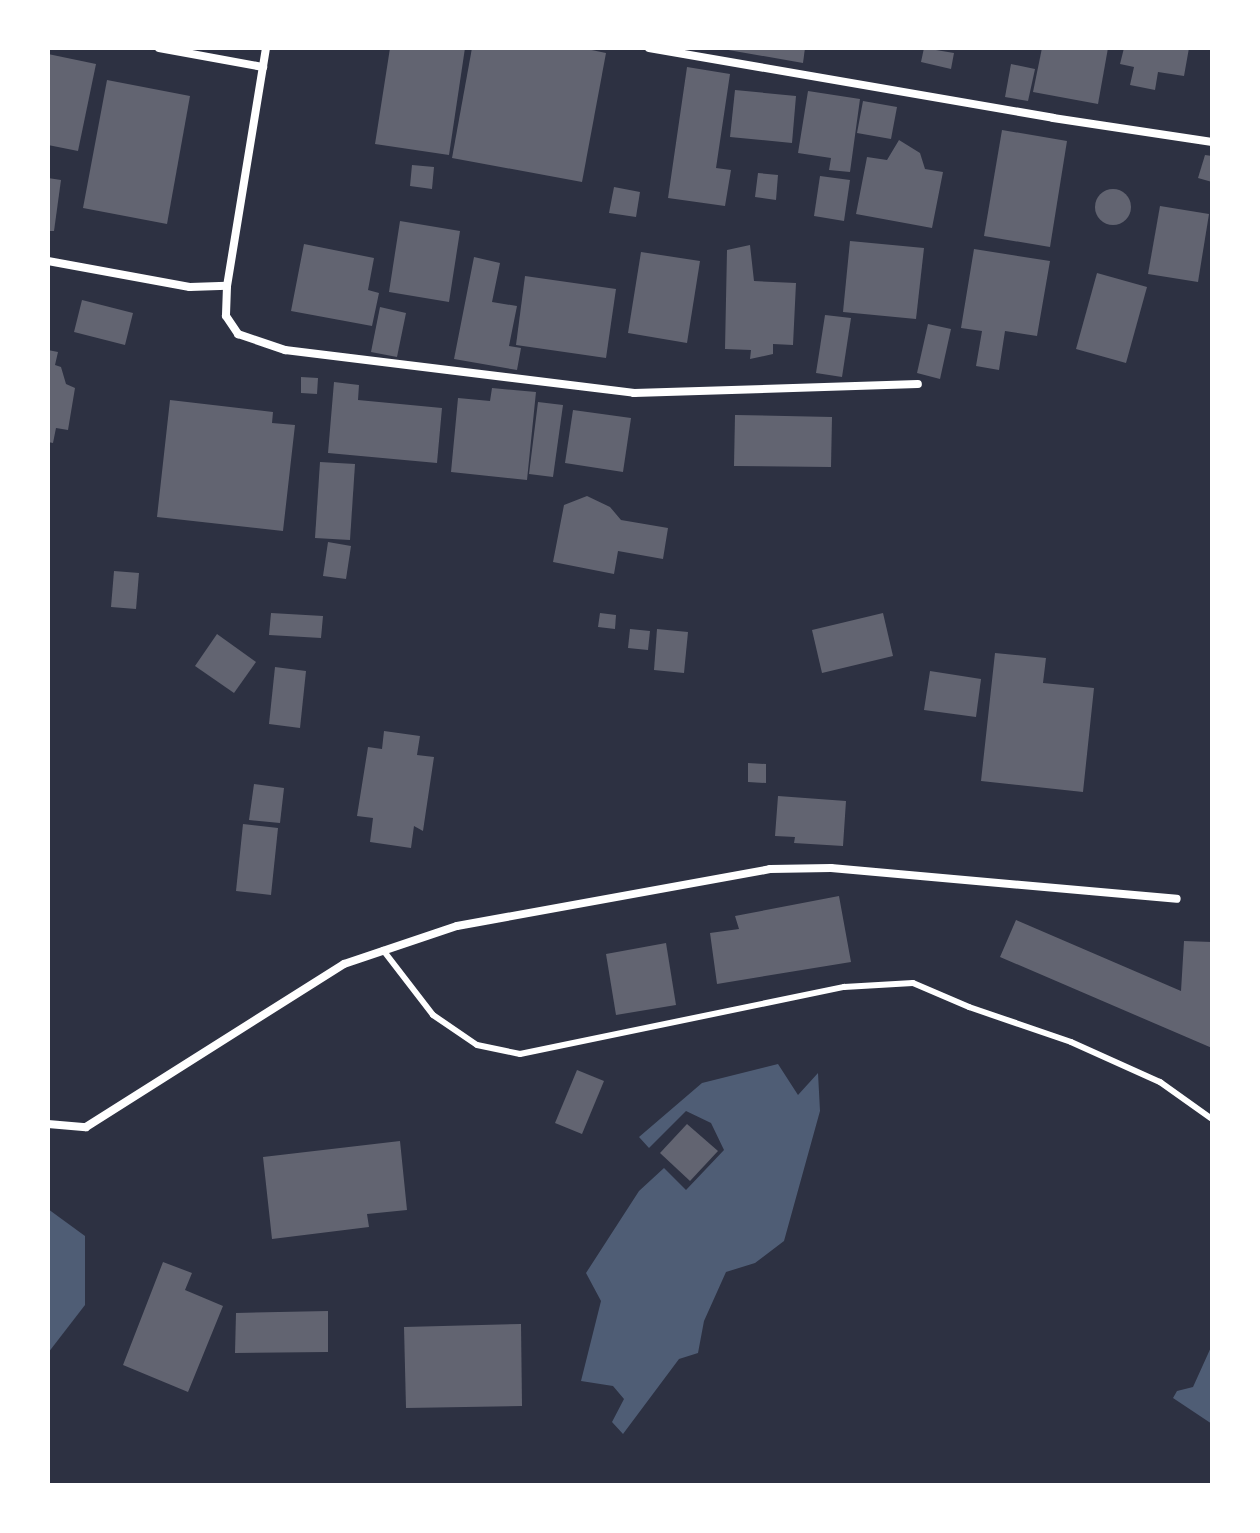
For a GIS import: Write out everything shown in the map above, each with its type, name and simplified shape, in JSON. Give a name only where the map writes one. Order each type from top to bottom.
[{"type":"street","points":[[159,48],[263,67]]},
{"type":"street","points":[[266,48],[227,286],[226,316],[238,334],[285,350],[634,393],[918,384]]},
{"type":"street","points":[[649,48],[1053,118],[1212,142]]},
{"type":"street","points":[[48,261],[190,287],[227,286]]},
{"type":"street","points":[[48,1124],[86,1127],[344,964],[457,926],[770,869],[831,868],[1177,899]]},
{"type":"lane","points":[[383,950],[433,1015],[477,1045],[520,1054],[844,987],[913,983],[969,1007],[1071,1042],[1160,1082],[1212,1119]]},
{"type":"water","points":[[778,1064],[798,1095],[818,1073],[820,1111],[784,1241],[755,1263],[726,1272],[704,1321],[698,1353],[679,1359],[623,1434],[612,1422],[624,1399],[613,1386],[581,1381],[601,1301],[586,1273],[639,1191],[664,1168],[686,1190],[724,1150],[711,1123],[686,1111],[649,1148],[639,1137],[702,1083]]},
{"type":"water","points":[[48,1209],[85,1236],[85,1305],[48,1353]]},
{"type":"water","points":[[1212,1345],[1212,1424],[1173,1398],[1177,1391],[1193,1387]]},
{"type":"building","points":[[390,48],[465,48],[449,155],[375,144]]},
{"type":"building","points":[[472,48],[582,48],[606,53],[582,182],[452,158]]},
{"type":"building","points":[[717,48],[805,48],[803,63]]},
{"type":"building","points":[[924,48],[954,53],[951,69],[921,62]]},
{"type":"building","points":[[1042,48],[1108,48],[1098,104],[1033,92]]},
{"type":"building","points":[[1124,48],[1189,48],[1184,76],[1158,72],[1155,90],[1130,85],[1134,67],[1120,64]]},
{"type":"building","points":[[48,54],[96,64],[78,151],[48,145]]},
{"type":"building","points":[[1011,64],[1035,69],[1028,101],[1005,97]]},
{"type":"building","points":[[687,67],[730,74],[716,168],[731,170],[725,206],[668,198]]},
{"type":"building","points":[[107,80],[190,96],[167,224],[83,208]]},
{"type":"building","points":[[735,90],[796,96],[792,143],[730,137]]},
{"type":"building","points":[[808,91],[860,99],[850,172],[829,170],[831,158],[798,153]]},
{"type":"building","points":[[863,101],[897,107],[891,139],[857,133]]},
{"type":"building","points":[[1002,130],[1067,141],[1050,247],[984,236]]},
{"type":"building","points":[[899,140],[920,153],[925,169],[943,172],[932,228],[856,214],[867,157],[887,160]]},
{"type":"building","points":[[1205,155],[1212,156],[1212,182],[1198,178]]},
{"type":"building","points":[[412,165],[434,167],[432,189],[410,186]]},
{"type":"building","points":[[758,173],[778,175],[776,200],[755,197]]},
{"type":"building","points":[[820,176],[850,180],[844,221],[814,216]]},
{"type":"building","points":[[48,178],[61,180],[54,231],[48,231]]},
{"type":"building","points":[[614,187],[640,192],[636,217],[609,213]]},
{"type":"building","points":[[1113,189],[1126,194],[1131,207],[1126,220],[1113,225],[1100,220],[1095,207],[1100,194]]},
{"type":"building","points":[[1160,206],[1209,214],[1198,282],[1148,274]]},
{"type":"building","points":[[400,221],[460,231],[449,302],[389,292]]},
{"type":"building","points":[[850,241],[924,248],[916,319],[843,312]]},
{"type":"building","points":[[304,244],[374,258],[368,290],[379,293],[372,326],[291,311]]},
{"type":"building","points":[[750,245],[754,281],[796,283],[793,345],[773,344],[773,354],[750,359],[751,350],[725,349],[727,250]]},
{"type":"building","points":[[974,249],[1050,261],[1037,336],[1005,331],[999,370],[976,366],[982,331],[961,328]]},
{"type":"building","points":[[641,252],[700,261],[687,343],[628,333]]},
{"type":"building","points":[[474,257],[500,263],[492,302],[517,306],[509,346],[521,348],[517,370],[454,359]]},
{"type":"building","points":[[1097,273],[1147,287],[1126,363],[1076,349]]},
{"type":"building","points":[[525,276],[616,289],[606,358],[516,345]]},
{"type":"building","points":[[82,300],[133,313],[125,345],[74,332]]},
{"type":"building","points":[[380,307],[406,313],[397,357],[371,352]]},
{"type":"building","points":[[825,315],[851,318],[842,377],[816,373]]},
{"type":"building","points":[[928,324],[951,329],[940,379],[917,373]]},
{"type":"building","points":[[48,350],[58,352],[55,365],[61,367],[66,384],[75,388],[68,430],[56,428],[53,443],[48,442]]},
{"type":"building","points":[[301,377],[318,378],[317,394],[301,393]]},
{"type":"building","points":[[334,382],[359,385],[358,400],[442,408],[437,463],[328,453]]},
{"type":"building","points":[[492,388],[536,392],[527,480],[451,472],[458,398],[490,401]]},
{"type":"building","points":[[170,400],[273,412],[272,423],[295,425],[283,531],[157,517]]},
{"type":"building","points":[[538,402],[563,405],[553,477],[529,474]]},
{"type":"building","points":[[573,410],[631,418],[623,472],[565,463]]},
{"type":"building","points":[[735,415],[832,417],[831,467],[734,466]]},
{"type":"building","points":[[320,462],[355,464],[350,540],[315,538]]},
{"type":"building","points":[[587,496],[610,507],[621,520],[668,528],[663,559],[618,551],[614,574],[553,562],[564,505]]},
{"type":"building","points":[[328,542],[351,546],[346,579],[323,576]]},
{"type":"building","points":[[114,571],[139,573],[136,609],[111,607]]},
{"type":"building","points":[[271,613],[323,616],[321,638],[269,635]]},
{"type":"building","points":[[600,613],[616,615],[615,629],[598,627]]},
{"type":"building","points":[[883,613],[893,656],[822,673],[812,630]]},
{"type":"building","points":[[630,629],[650,631],[648,650],[628,648]]},
{"type":"building","points":[[657,629],[688,632],[684,673],[654,670]]},
{"type":"building","points":[[217,634],[256,662],[234,693],[195,666]]},
{"type":"building","points":[[995,653],[1046,658],[1043,683],[1094,688],[1083,792],[981,781]]},
{"type":"building","points":[[275,667],[306,671],[300,728],[269,724]]},
{"type":"building","points":[[930,671],[981,679],[976,717],[924,710]]},
{"type":"building","points":[[384,731],[420,736],[417,755],[434,757],[423,831],[414,826],[411,848],[370,842],[373,818],[357,816],[368,747],[382,749]]},
{"type":"building","points":[[748,763],[766,764],[766,783],[748,782]]},
{"type":"building","points":[[254,784],[284,788],[280,823],[249,820]]},
{"type":"building","points":[[778,796],[846,801],[843,846],[794,843],[795,837],[775,836]]},
{"type":"building","points":[[243,824],[278,828],[271,895],[236,891]]},
{"type":"building","points":[[839,896],[851,962],[717,984],[710,933],[739,929],[735,916]]},
{"type":"building","points":[[1016,920],[1181,991],[1184,941],[1212,942],[1212,1048],[1000,957]]},
{"type":"building","points":[[666,943],[676,1005],[616,1015],[606,954]]},
{"type":"building","points":[[577,1070],[604,1081],[582,1134],[555,1123]]},
{"type":"building","points":[[687,1124],[718,1151],[690,1181],[660,1153]]},
{"type":"building","points":[[400,1141],[407,1210],[367,1214],[369,1227],[272,1239],[263,1157]]},
{"type":"building","points":[[163,1262],[192,1273],[185,1290],[223,1306],[188,1392],[123,1365]]},
{"type":"building","points":[[328,1311],[328,1352],[235,1353],[236,1313]]},
{"type":"building","points":[[521,1324],[522,1406],[406,1408],[404,1327]]}]
